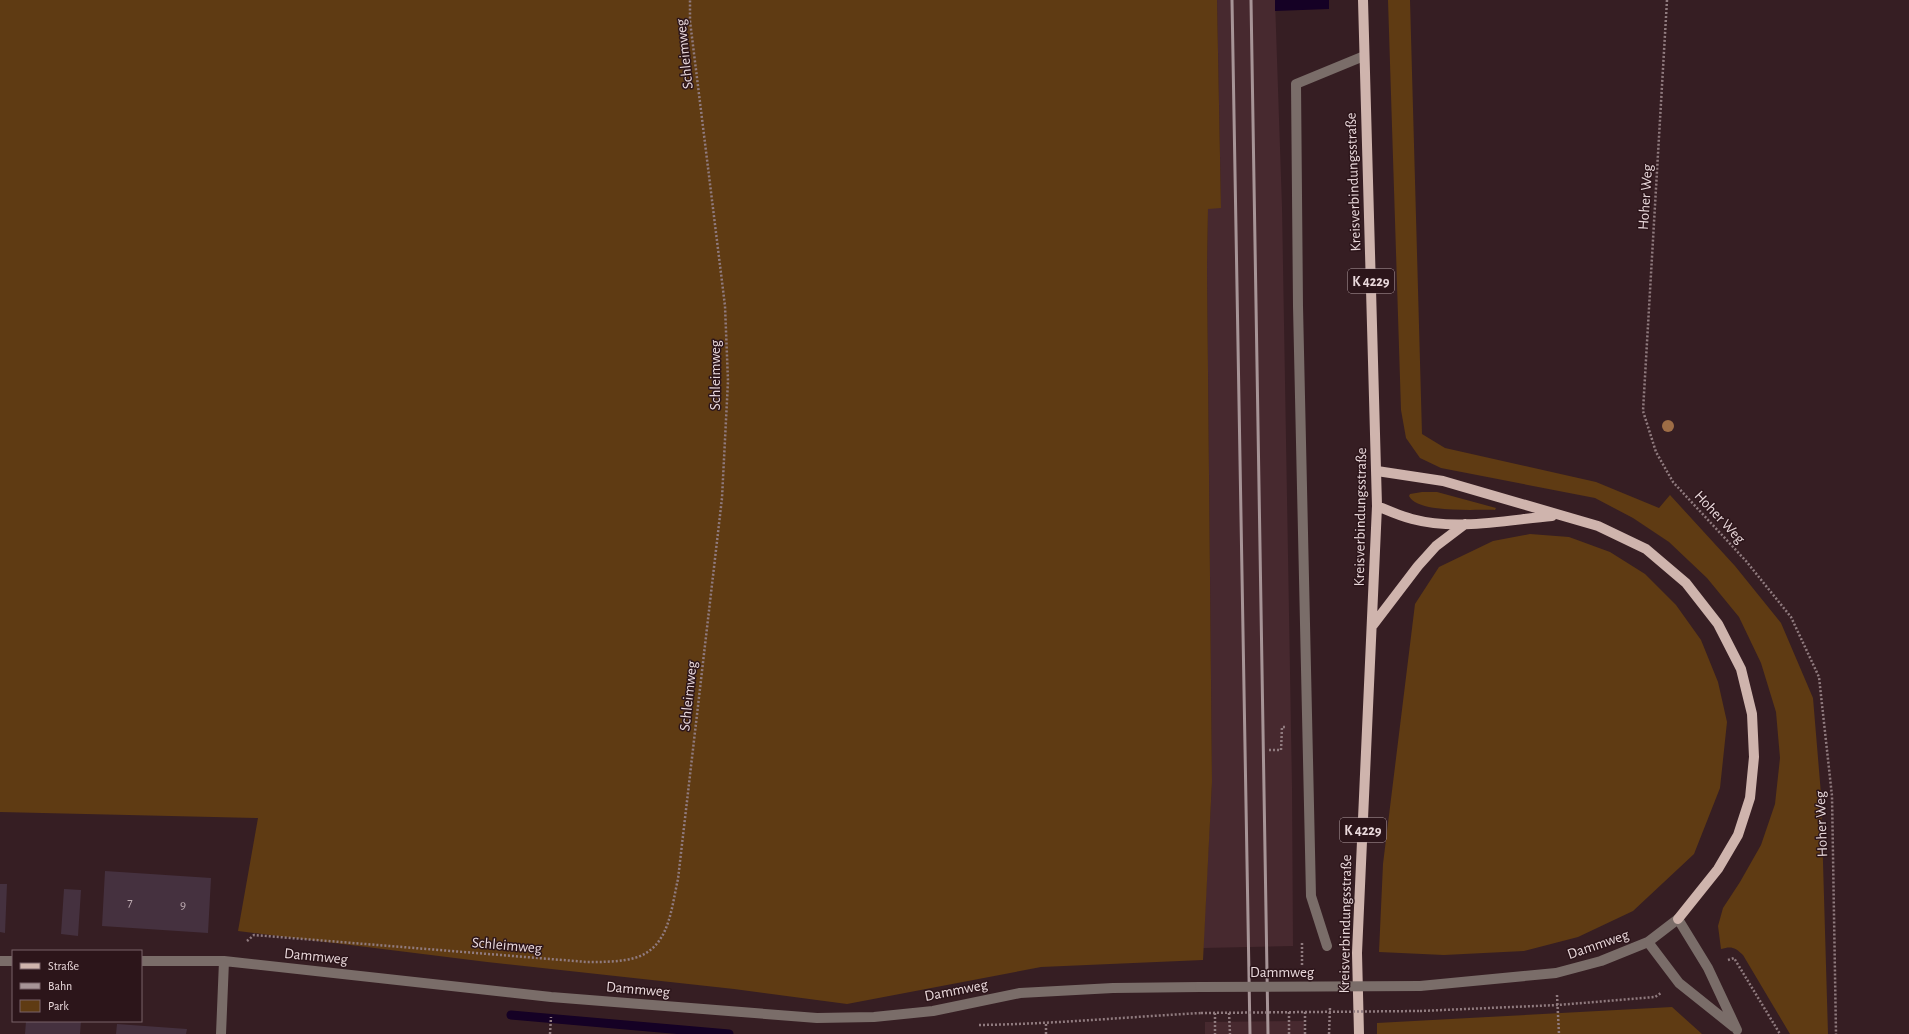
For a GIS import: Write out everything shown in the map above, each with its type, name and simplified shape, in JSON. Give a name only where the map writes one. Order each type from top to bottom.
[{"type":"main road","name":"Kreisverbindungsstraße","points":[[1360,1034],[1357,953],[1373,625],[1377,506],[1363,0]]},
{"type":"main road","points":[[1377,471],[1443,481],[1598,526],[1646,549],[1686,583],[1718,624],[1741,669],[1752,714],[1754,757],[1750,798],[1738,836],[1718,869],[1678,919]]},
{"type":"main road","points":[[1377,506],[1413,519],[1430,522],[1465,524],[1558,515]]},
{"type":"main road","points":[[1373,625],[1418,566],[1436,546],[1465,524]]},
{"type":"street","points":[[1328,946],[1311,896],[1298,306],[1296,84],[1364,56]]},
{"type":"street","name":"Dammweg","points":[[1678,919],[1708,968],[1739,1032]]},
{"type":"street","points":[[1648,942],[1678,919]]},
{"type":"street","name":"Dammweg","points":[[142,961],[224,961],[551,997],[817,1018],[874,1017],[933,1011],[1020,993],[1113,988],[1420,986],[1556,973],[1601,961],[1648,942],[1679,983],[1739,1032]]},
{"type":"street","points":[[0,961],[12,961]]},
{"type":"street","points":[[221,1034],[224,961]]},
{"type":"path","name":"Schleimweg","points":[[224,961],[254,935],[587,962],[626,960],[650,951],[663,936],[678,879],[722,498],[728,381],[725,306],[691,29],[690,0]]},
{"type":"path","name":"Hoher Weg","points":[[1667,0],[1643,411],[1656,452],[1673,482],[1746,562],[1792,617],[1819,677],[1832,796],[1836,1034]]},
{"type":"path","points":[[1269,750],[1281,750],[1282,727],[1290,727]]},
{"type":"path","points":[[1301,945],[1302,968]]},
{"type":"path","points":[[1708,968],[1734,958],[1780,1034]]},
{"type":"path","points":[[1556,973],[1559,1034]]},
{"type":"path","points":[[1046,1034],[1046,1024],[1128,1016],[1201,1013],[1420,1011],[1558,1004],[1655,997],[1679,983]]},
{"type":"path","points":[[1289,1012],[1289,1034]]},
{"type":"path","points":[[1305,1012],[1306,1034]]},
{"type":"path","points":[[1215,1013],[1215,1034]]},
{"type":"path","points":[[1229,1013],[1230,1034]]},
{"type":"path","points":[[550,1034],[551,1023]]},
{"type":"shaded area","points":[[1217,0],[1275,0],[1282,207],[1292,787],[1293,946],[1203,948],[1212,782],[1207,268],[1208,208],[1221,208]]},
{"type":"shaded area","points":[[1275,0],[1329,0],[1329,9],[1275,11]]},
{"type":"shaded area","points":[[1304,1021],[1304,1034],[1205,1034],[1205,1022]]},
{"type":"green space","points":[[0,0],[1217,0],[1221,208],[1208,209],[1207,268],[1212,782],[1203,960],[1041,967],[847,1004],[734,989],[487,962],[238,931],[258,818],[0,812]]},
{"type":"green space","points":[[1388,0],[1410,0],[1422,434],[1445,448],[1596,482],[1659,508],[1670,495],[1735,566],[1781,623],[1813,698],[1821,794],[1828,1034],[1790,1034],[1743,955],[1738,950],[1733,948],[1721,949],[1718,926],[1723,908],[1761,845],[1775,804],[1780,758],[1776,712],[1761,663],[1739,617],[1707,578],[1669,542],[1633,518],[1595,498],[1441,468],[1420,458],[1406,438],[1401,410]]},
{"type":"green space","points":[[1437,492],[1496,508],[1495,510],[1462,510],[1435,508],[1424,506],[1415,502],[1409,496],[1410,494]]},
{"type":"green space","points":[[1530,534],[1569,537],[1610,552],[1645,574],[1676,605],[1701,640],[1718,682],[1727,722],[1720,788],[1694,854],[1633,911],[1578,937],[1524,951],[1444,955],[1379,952],[1383,864],[1415,604],[1439,567],[1493,541]]},
{"type":"green space","points":[[1672,1007],[1702,1034],[1377,1034],[1377,1023]]},
{"type":"building","points":[[105,871],[211,878],[208,933],[102,926]]},
{"type":"building","points":[[0,884],[7,884],[5,933],[0,932]]},
{"type":"building","points":[[64,889],[81,890],[78,936],[61,934]]},
{"type":"building","points":[[26,1022],[81,1022],[80,1034],[25,1034]]},
{"type":"building","points":[[117,1024],[187,1029],[186,1034],[116,1034]]},
{"type":"waterway","points":[[511,1015],[729,1034]]},
{"type":"railway","points":[[1232,0],[1250,1034]]},
{"type":"railway","points":[[1251,0],[1268,1034]]}]
